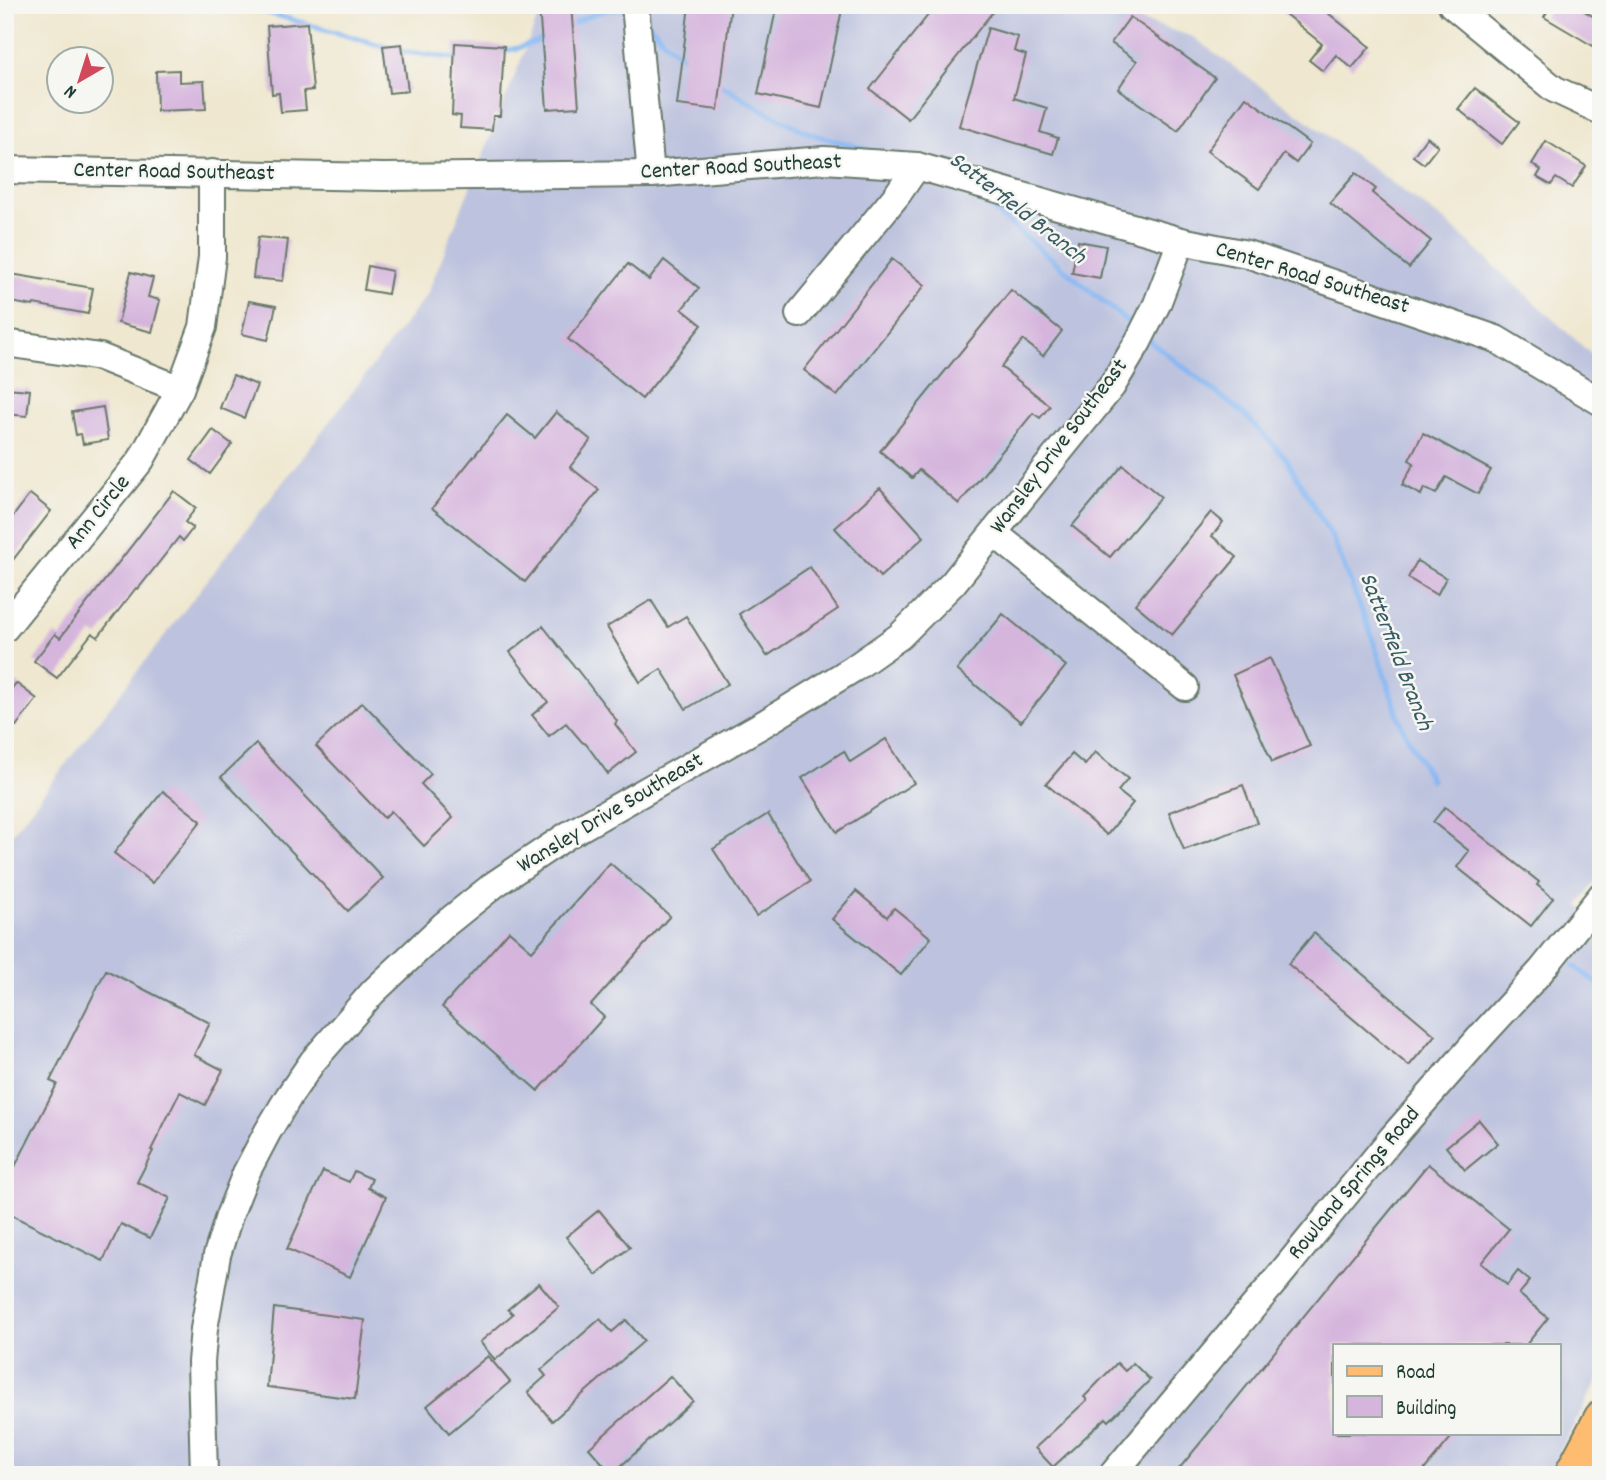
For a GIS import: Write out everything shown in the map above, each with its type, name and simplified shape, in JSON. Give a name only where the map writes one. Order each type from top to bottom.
[{"type":"main road","points":[[1571,1475],[1601,1418]]},
{"type":"street","points":[[635,5],[651,174]]},
{"type":"street","points":[[1452,5],[1554,89],[1601,111]]},
{"type":"street","name":"Center Road Southeast","points":[[5,170],[384,177],[651,174],[824,160],[917,166],[1181,241],[1247,254],[1496,339],[1601,402]]},
{"type":"street","points":[[799,314],[897,195],[917,166]]},
{"type":"street","name":"Ann Circle","points":[[5,628],[141,460],[180,389],[203,327],[212,257],[212,173]]},
{"type":"street","name":"Wansley Drive Southeast","points":[[204,1475],[201,1362],[212,1280],[225,1229],[246,1173],[268,1131],[313,1061],[373,992],[467,905],[568,835],[765,723],[853,669],[900,635],[953,583],[1112,386],[1157,304],[1181,241]]},
{"type":"street","points":[[5,343],[100,357],[180,389]]},
{"type":"street","points":[[994,533],[1185,687]]},
{"type":"street","name":"Rowland Springs Road","points":[[1112,1475],[1410,1117],[1541,971],[1601,896]]},
{"type":"shaded area","points":[[543,5],[1092,5],[1193,37],[1447,223],[1601,363],[1601,872],[1579,905],[1601,924],[1601,1374],[1547,1475],[5,1475],[5,843],[427,295]]},
{"type":"building","points":[[571,5],[579,107],[547,109],[539,7]]},
{"type":"building","points":[[689,5],[731,5],[718,110],[677,105]]},
{"type":"building","points":[[777,5],[843,5],[821,108],[758,94]]},
{"type":"building","points":[[936,5],[998,5],[908,119],[870,89]]},
{"type":"building","points":[[1274,5],[1318,5],[1370,47],[1352,68],[1336,55],[1323,71],[1309,60],[1322,44]]},
{"type":"building","points":[[1551,5],[1574,5],[1601,21],[1601,33],[1593,46],[1544,17]]},
{"type":"building","points":[[1130,17],[1215,78],[1178,131],[1118,89],[1137,61],[1111,43]]},
{"type":"building","points":[[307,23],[313,90],[304,91],[306,110],[281,112],[279,93],[272,94],[267,26]]},
{"type":"building","points":[[988,28],[1018,37],[1014,51],[1026,55],[1014,98],[1047,108],[1040,132],[1058,138],[1053,154],[959,126]]},
{"type":"building","points":[[455,43],[504,46],[500,116],[493,116],[492,130],[460,128],[461,116],[452,115]]},
{"type":"building","points":[[402,44],[408,91],[389,93],[383,46]]},
{"type":"building","points":[[179,70],[179,82],[204,81],[206,109],[157,111],[156,71]]},
{"type":"building","points":[[1475,88],[1519,122],[1502,144],[1458,109]]},
{"type":"building","points":[[1246,97],[1310,144],[1296,163],[1284,154],[1259,189],[1207,151]]},
{"type":"building","points":[[1427,137],[1438,146],[1424,164],[1413,156]]},
{"type":"building","points":[[1546,141],[1586,166],[1572,188],[1556,178],[1551,185],[1537,177],[1541,170],[1532,164]]},
{"type":"building","points":[[1356,173],[1376,189],[1372,193],[1431,241],[1409,268],[1330,203]]},
{"type":"building","points":[[258,237],[288,240],[283,281],[253,278]]},
{"type":"building","points":[[1078,241],[1106,246],[1100,278],[1072,273]]},
{"type":"building","points":[[892,259],[925,285],[837,396],[804,370]]},
{"type":"building","points":[[664,260],[699,288],[682,309],[702,325],[642,399],[568,339],[628,264],[649,280]]},
{"type":"building","points":[[368,266],[392,271],[388,294],[364,290]]},
{"type":"building","points":[[131,272],[153,278],[148,297],[160,300],[152,332],[118,323]]},
{"type":"building","points":[[5,273],[93,288],[88,314],[5,301]]},
{"type":"building","points":[[1011,290],[1062,331],[1043,356],[1023,340],[1001,367],[1050,406],[1040,418],[1033,413],[959,504],[919,470],[912,478],[880,451]]},
{"type":"building","points":[[249,301],[276,306],[268,340],[242,334]]},
{"type":"building","points":[[233,375],[257,385],[244,418],[220,408]]},
{"type":"building","points":[[5,388],[30,390],[27,416],[5,414]]},
{"type":"building","points":[[103,407],[108,440],[83,444],[81,434],[76,435],[72,412]]},
{"type":"building","points":[[556,412],[591,440],[570,467],[599,490],[525,582],[432,508],[507,415],[535,438]]},
{"type":"building","points":[[213,430],[232,444],[210,474],[191,460]]},
{"type":"building","points":[[1423,433],[1491,470],[1478,494],[1446,477],[1436,494],[1424,488],[1421,495],[1402,485],[1414,463],[1409,460]]},
{"type":"building","points":[[1123,465],[1161,497],[1110,557],[1072,526]]},
{"type":"building","points":[[880,488],[924,537],[880,577],[835,528]]},
{"type":"building","points":[[174,491],[196,508],[185,522],[193,528],[183,541],[179,537],[98,637],[92,633],[57,678],[34,661],[55,634],[60,638]]},
{"type":"building","points":[[30,494],[51,511],[5,570],[5,527]]},
{"type":"building","points":[[1211,512],[1223,522],[1212,536],[1237,557],[1172,635],[1135,604]]},
{"type":"building","points":[[1417,561],[1446,578],[1437,595],[1408,578]]},
{"type":"building","points":[[810,567],[838,609],[767,656],[739,614]]},
{"type":"building","points":[[651,600],[668,627],[686,616],[728,684],[686,709],[661,669],[640,682],[607,627]]},
{"type":"building","points":[[1003,614],[1066,666],[1021,722],[957,670]]},
{"type":"building","points":[[543,626],[617,721],[615,724],[636,752],[608,774],[566,723],[549,736],[532,715],[548,702],[510,652]]},
{"type":"building","points":[[1270,658],[1310,746],[1272,762],[1233,675]]},
{"type":"building","points":[[16,683],[37,699],[16,726],[5,718],[5,696]]},
{"type":"building","points":[[362,702],[431,774],[421,784],[453,818],[424,846],[391,811],[384,818],[316,746]]},
{"type":"building","points":[[886,739],[914,783],[837,832],[802,778],[844,751],[850,762]]},
{"type":"building","points":[[256,744],[383,878],[348,911],[221,777]]},
{"type":"building","points":[[1095,752],[1128,779],[1118,791],[1133,803],[1107,835],[1046,784],[1072,754],[1085,765]]},
{"type":"building","points":[[1243,785],[1257,823],[1184,850],[1169,812]]},
{"type":"building","points":[[163,791],[201,821],[152,883],[114,853]]},
{"type":"building","points":[[1445,807],[1539,882],[1537,885],[1553,898],[1531,926],[1457,867],[1469,851],[1433,822]]},
{"type":"building","points":[[768,814],[810,882],[756,916],[713,849]]},
{"type":"building","points":[[610,863],[670,916],[591,1005],[604,1017],[538,1091],[442,1007],[509,931],[532,951]]},
{"type":"building","points":[[856,891],[887,917],[894,908],[931,938],[901,975],[832,919]]},
{"type":"building","points":[[1314,933],[1435,1035],[1409,1066],[1288,964]]},
{"type":"building","points":[[106,970],[210,1023],[194,1055],[223,1070],[205,1105],[180,1092],[137,1182],[170,1198],[150,1238],[121,1224],[103,1261],[5,1212],[5,1186],[57,1084],[50,1081]]},
{"type":"building","points":[[1479,1120],[1498,1143],[1465,1170],[1446,1147]]},
{"type":"building","points":[[1428,1164],[1509,1229],[1481,1263],[1507,1285],[1518,1271],[1530,1281],[1519,1294],[1548,1318],[1527,1344],[1333,1344],[1333,1434],[1454,1434],[1420,1475],[1174,1475]]},
{"type":"building","points":[[323,1171],[349,1182],[354,1171],[372,1179],[368,1188],[386,1197],[350,1277],[287,1249]]},
{"type":"building","points":[[599,1210],[630,1247],[596,1275],[566,1237]]},
{"type":"building","points":[[539,1283],[559,1307],[495,1360],[480,1342],[513,1314],[508,1309]]},
{"type":"building","points":[[274,1308],[365,1320],[355,1399],[267,1387]]},
{"type":"building","points":[[600,1319],[612,1332],[626,1320],[644,1341],[552,1421],[528,1392],[546,1376],[541,1370]]},
{"type":"building","points":[[488,1356],[510,1382],[449,1433],[427,1406]]},
{"type":"building","points":[[1117,1363],[1125,1371],[1133,1363],[1150,1380],[1109,1421],[1106,1418],[1053,1467],[1035,1448],[1087,1400],[1084,1397]]},
{"type":"building","points":[[670,1376],[693,1401],[612,1474],[589,1448]]},
{"type":"waterway","name":"Satterfield Branch","points":[[241,5],[390,48]]},
{"type":"waterway","name":"Satterfield Branch","points":[[568,26],[604,11],[627,9]]},
{"type":"waterway","name":"Satterfield Branch","points":[[645,19],[665,42],[687,61]]},
{"type":"waterway","name":"Satterfield Branch","points":[[499,52],[547,38]]},
{"type":"waterway","name":"Satterfield Branch","points":[[399,51],[459,59]]},
{"type":"waterway","name":"Satterfield Branch","points":[[715,81],[763,110],[809,133],[871,151]]},
{"type":"waterway","name":"Satterfield Branch","points":[[974,194],[1136,329]]},
{"type":"waterway","name":"Satterfield Branch","points":[[1149,340],[1245,415],[1286,458],[1333,539],[1370,631],[1402,727],[1431,780]]},
{"type":"waterway","name":"Satterfield Branch","points":[[1574,966],[1601,986]]}]
